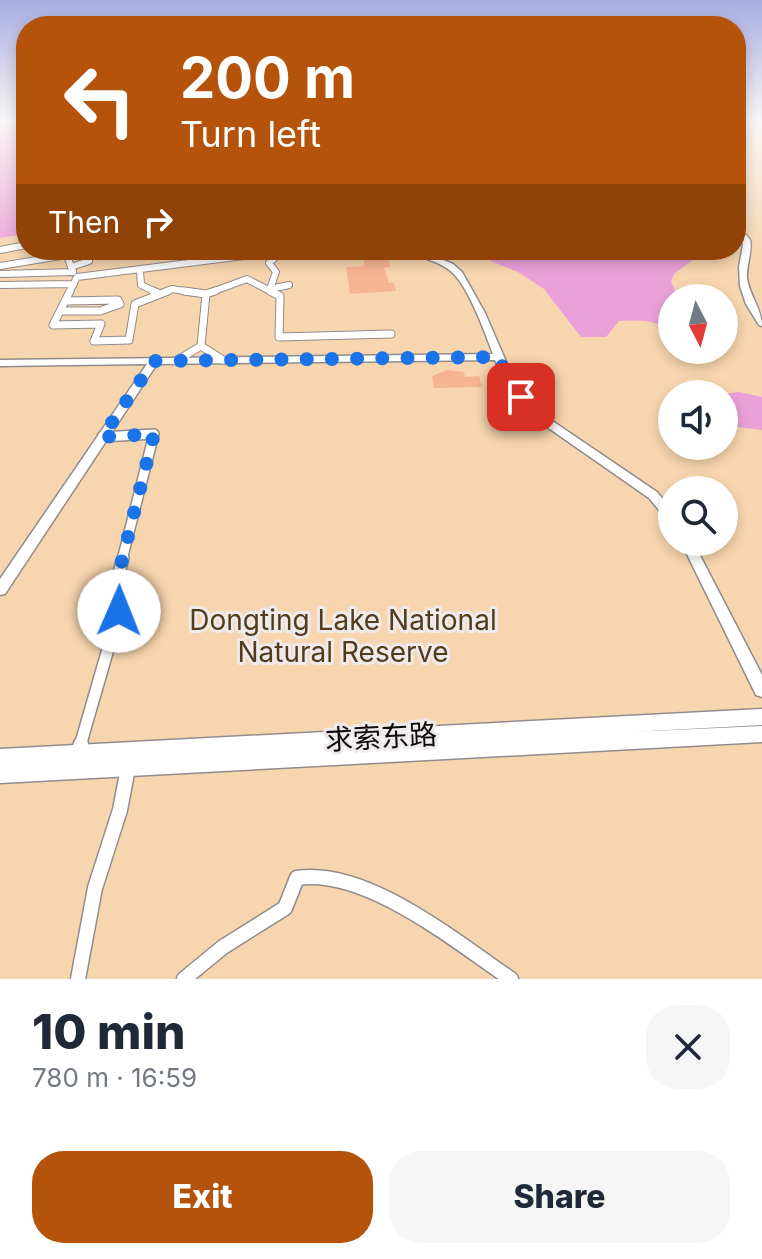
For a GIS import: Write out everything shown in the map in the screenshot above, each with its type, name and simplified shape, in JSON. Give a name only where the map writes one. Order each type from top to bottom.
[{"type":"main road","name":"求索东路","points":[[0,758],[762,717]]},
{"type":"main road","name":"求索东路","points":[[0,774],[762,734]]},
{"type":"street","points":[[0,266],[37,260]]},
{"type":"street","points":[[69,260],[74,275]]},
{"type":"street","points":[[0,285],[74,275],[140,271],[195,260]]},
{"type":"street","points":[[270,289],[276,272],[269,263],[272,260]]},
{"type":"street","points":[[435,260],[459,274],[481,313],[509,381],[541,418],[658,501]]},
{"type":"street","points":[[745,260],[743,289],[748,304],[762,323]]},
{"type":"street","points":[[89,261],[74,275],[53,325],[101,324],[94,341],[129,340],[135,304],[158,293],[172,289],[206,294],[247,279],[280,296],[279,337],[391,334]]},
{"type":"street","points":[[140,271],[141,285],[158,293]]},
{"type":"street","points":[[0,274],[74,275]]},
{"type":"street","points":[[270,289],[289,285]]},
{"type":"street","points":[[201,346],[206,294]]},
{"type":"street","points":[[60,311],[103,310],[120,304],[118,300],[65,301]]},
{"type":"street","points":[[201,346],[223,360]]},
{"type":"street","points":[[176,361],[201,346]]},
{"type":"street","points":[[0,363],[498,357]]},
{"type":"street","points":[[0,590],[150,361]]},
{"type":"street","points":[[0,575],[150,361]]},
{"type":"street","points":[[78,754],[119,611],[116,584],[154,434],[102,437]]},
{"type":"street","points":[[694,556],[762,690]]},
{"type":"street","points":[[78,979],[95,888],[120,810],[128,768]]},
{"type":"street","points":[[184,979],[223,947],[285,908],[297,878],[305,874],[337,878],[389,899],[511,979]]},
{"type":"green space","name":"Dongting Lake National Natural Reserve","points":[[0,168],[16,168],[16,260],[746,260],[746,168],[762,168],[762,979],[0,979]]},
{"type":"shaded area","points":[[0,168],[16,168],[16,236],[0,238]]},
{"type":"shaded area","points":[[489,260],[693,260],[675,273],[672,284],[658,284],[658,325],[619,321],[606,337],[581,337],[544,289],[518,272]]},
{"type":"shaded area","points":[[738,392],[762,397],[762,430],[738,427]]},
{"type":"building","points":[[363,260],[388,260],[390,267],[384,268],[389,283],[394,283],[396,291],[350,294],[346,267],[365,266]]},
{"type":"building","points":[[447,370],[464,372],[465,377],[479,376],[482,387],[434,388],[432,376]]},
{"type":"route","points":[[119,611],[116,584],[154,434],[102,437],[154,361],[498,357],[509,381],[521,397]]}]
